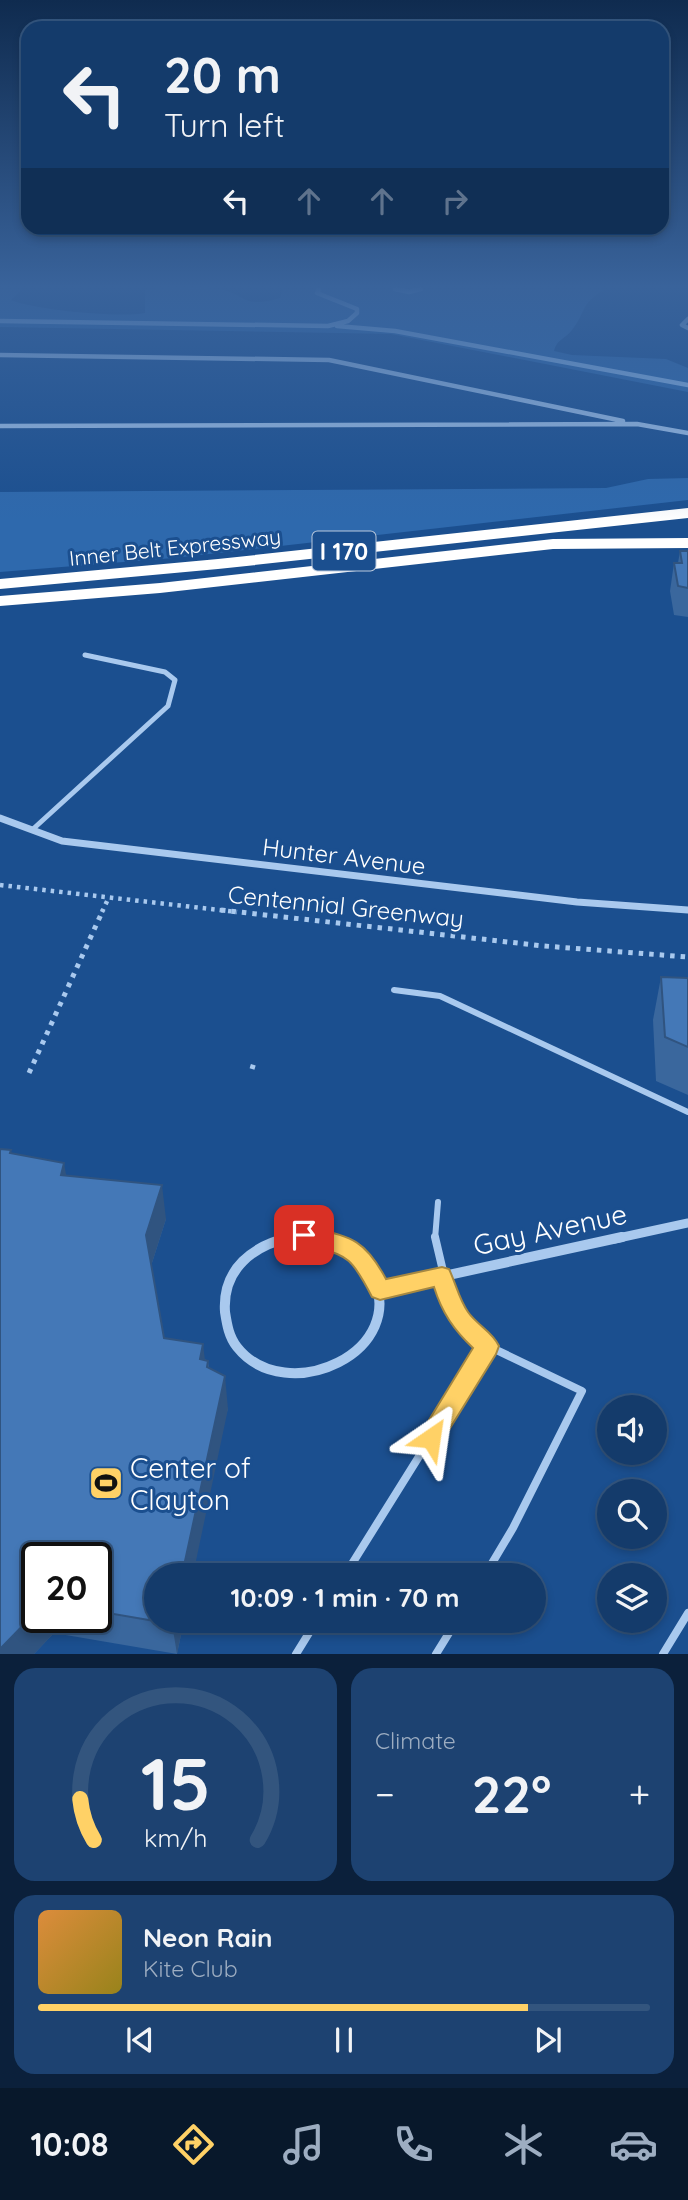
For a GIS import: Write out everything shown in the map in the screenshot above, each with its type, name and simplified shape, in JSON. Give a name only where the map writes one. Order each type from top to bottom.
[{"type":"highway","name":"Inner Belt Expressway","points":[[0,584],[205,566],[688,513]]},
{"type":"highway","name":"I 170","points":[[553,544],[688,530]]},
{"type":"highway","points":[[553,544],[688,543]]},
{"type":"highway","name":"Inner Belt Expressway","points":[[0,601],[148,589],[553,544]]},
{"type":"street","points":[[359,366],[688,433]]},
{"type":"street","points":[[0,426],[637,424]]},
{"type":"street","name":"Hunter Avenue","points":[[0,818],[62,841],[577,902],[688,910]]},
{"type":"street","name":"Gay Avenue","points":[[380,1290],[688,1223]]},
{"type":"street","points":[[304,1235],[345,1245],[365,1261],[380,1290],[380,1315],[366,1344],[346,1362],[313,1374],[283,1373],[268,1369],[245,1355],[229,1335],[222,1301],[229,1277],[237,1265],[256,1248],[278,1239],[304,1235]]},
{"type":"lane","points":[[32,830],[169,706],[175,680],[165,672],[85,655]]},
{"type":"lane","points":[[394,990],[440,996],[688,1112]]},
{"type":"lane","points":[[438,1202],[435,1244],[451,1305],[463,1323],[488,1346],[582,1391],[513,1528],[492,1563]]},
{"type":"lane","points":[[352,1563],[488,1346]]},
{"type":"lane","points":[[663,1654],[688,1614]]},
{"type":"lane","points":[[296,1654],[309,1633]]},
{"type":"lane","points":[[436,1654],[449,1633]]},
{"type":"path","name":"Centennial Greenway","points":[[0,885],[530,944],[688,957]]},
{"type":"path","points":[[29,1073],[109,897]]},
{"type":"path","points":[[251,1069],[255,1059]]},
{"type":"shaded area","points":[[556,366],[684,366],[688,368],[688,392]]},
{"type":"shaded area","points":[[688,478],[688,500],[173,558],[0,572],[0,492],[606,488],[648,479]]},
{"type":"building","points":[[680,551],[688,551],[688,588],[678,586],[674,563],[682,563]]},
{"type":"building","points":[[661,977],[688,978],[688,1047],[665,1037]]},
{"type":"building","name":"Center of Clayton","points":[[0,1149],[64,1163],[61,1175],[162,1185],[146,1235],[164,1338],[203,1344],[200,1359],[208,1361],[207,1367],[225,1376],[185,1563],[144,1563],[144,1619],[112,1614],[112,1542],[21,1542],[21,1627],[0,1649]]},
{"type":"waterway","points":[[586,366],[688,385]]},
{"type":"place","name":"Center of Clayton","points":[[106,1483]]},
{"type":"route","points":[[304,1235],[330,1239],[345,1245],[365,1261],[380,1290],[442,1276],[451,1305],[463,1323],[488,1346],[431,1438]]}]
